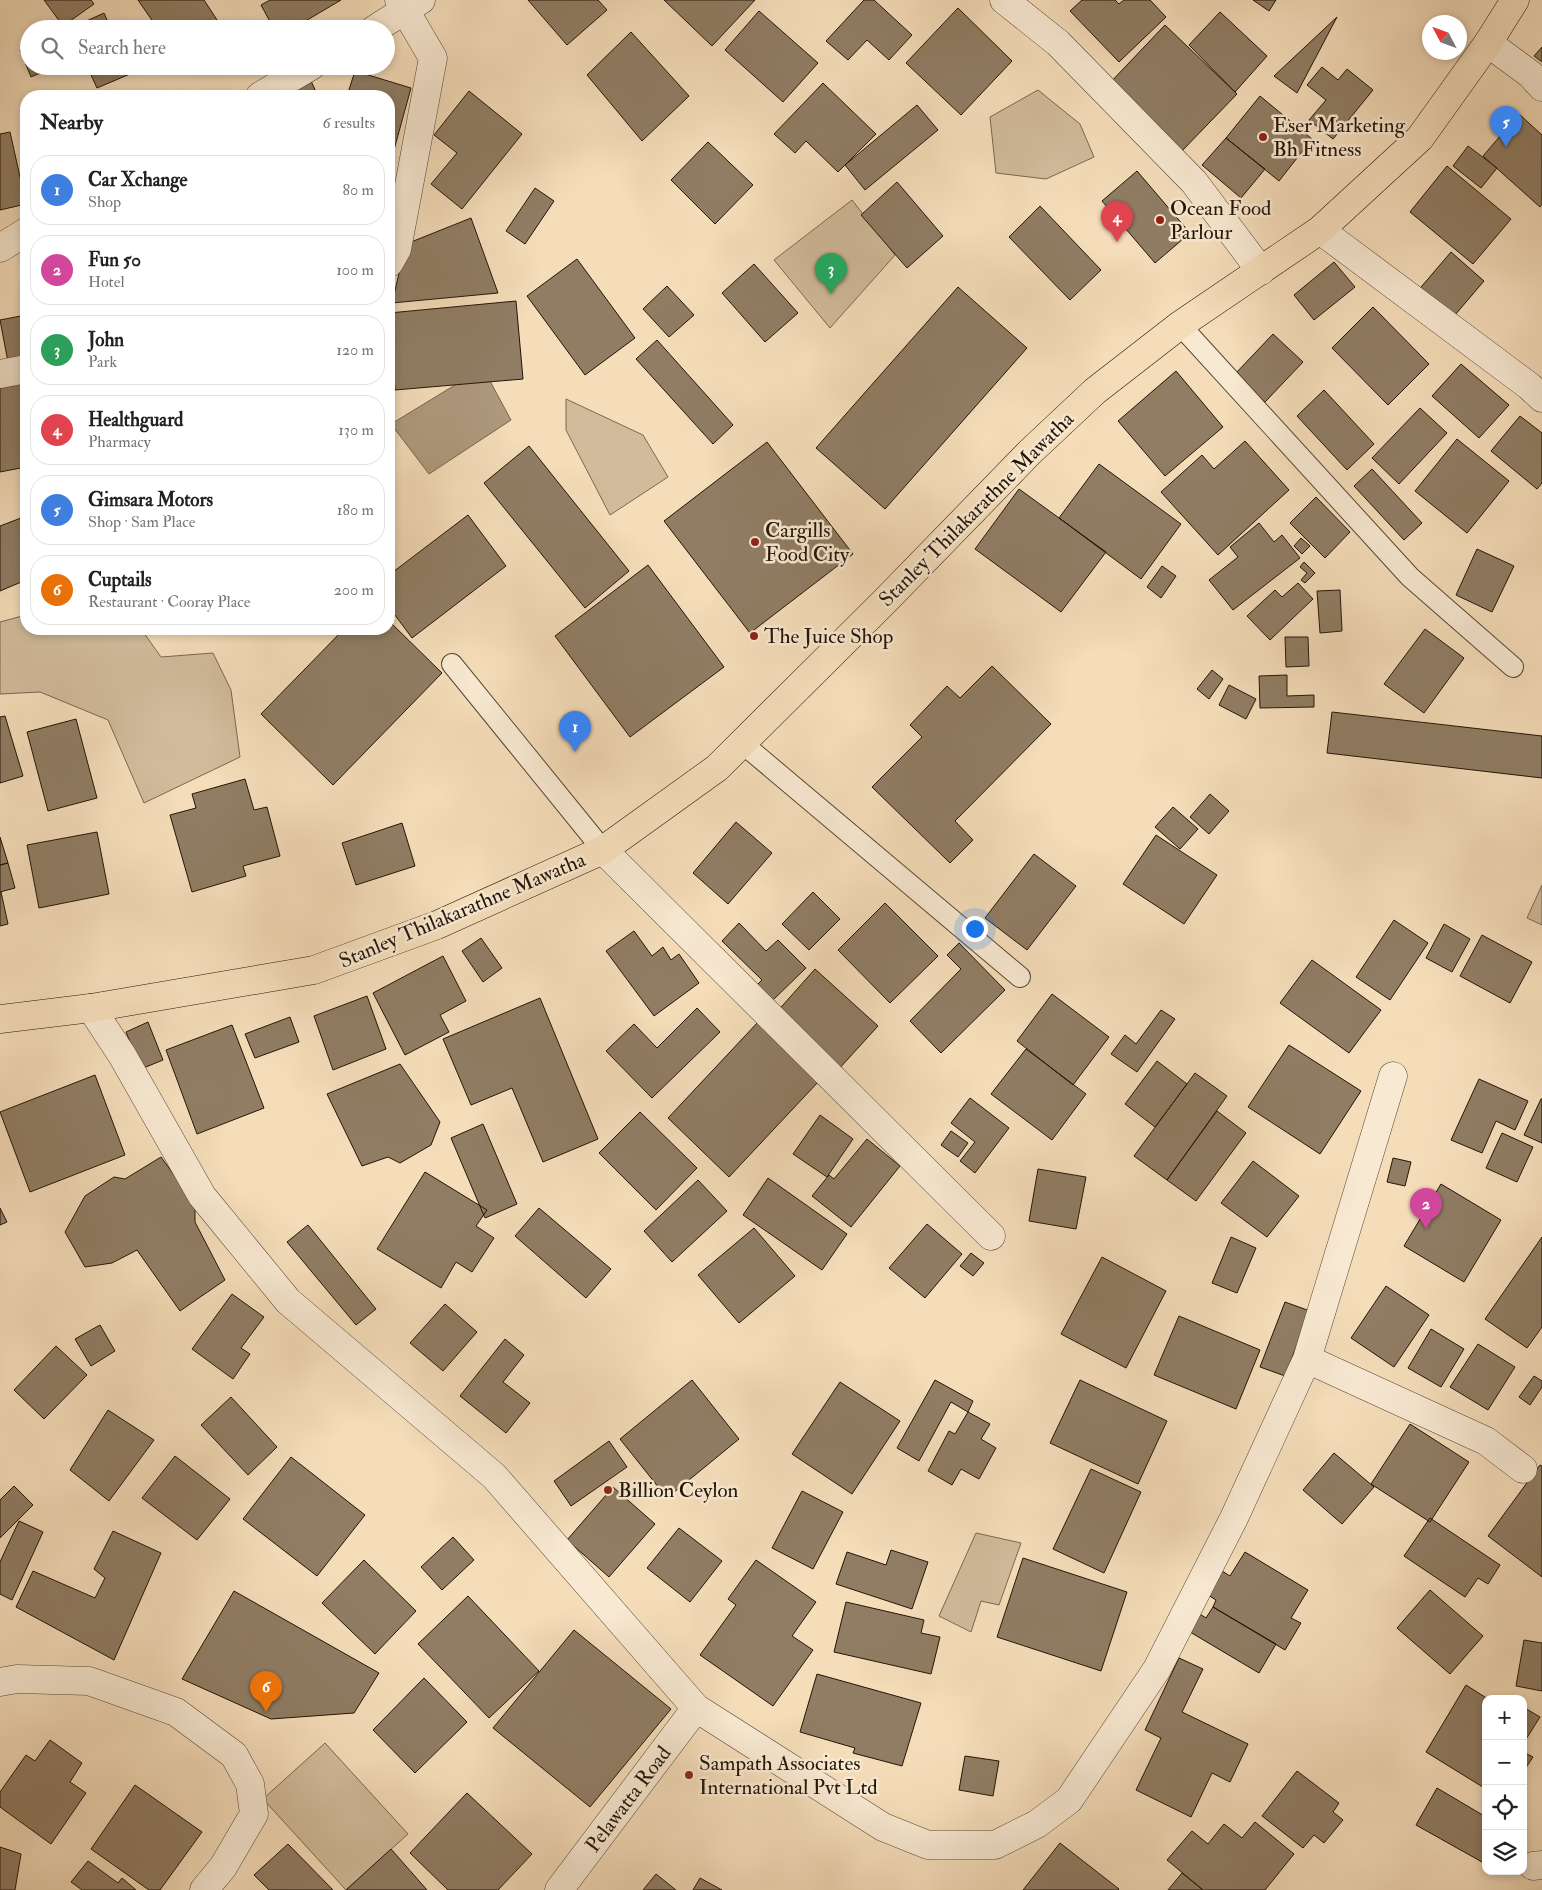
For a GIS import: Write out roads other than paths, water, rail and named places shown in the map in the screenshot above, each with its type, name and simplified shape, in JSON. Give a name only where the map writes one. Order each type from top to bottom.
[{"type":"main road","name":"Stanley Thilakarathne Mawatha","points":[[0,1018],[91,1008],[314,970],[437,925],[603,850],[717,768],[886,602],[1030,452],[1095,391],[1180,325],[1320,230],[1420,138],[1488,43],[1515,0]]},
{"type":"street","points":[[1016,3],[1058,43],[1194,182],[1261,271]]},
{"type":"street","points":[[387,20],[409,4],[433,58],[395,252]]},
{"type":"street","points":[[1488,43],[1530,74],[1542,87]]},
{"type":"street","points":[[270,90],[296,75]]},
{"type":"street","points":[[1320,230],[1529,386],[1542,398]]},
{"type":"street","points":[[0,248],[20,236]]},
{"type":"street","points":[[0,374],[20,370]]},
{"type":"street","points":[[603,850],[991,1236]]},
{"type":"street","points":[[91,1008],[122,1055],[202,1196],[288,1301],[494,1476],[696,1708],[883,1827],[928,1845],[995,1845],[1037,1824],[1069,1800],[1157,1668],[1234,1518],[1307,1359],[1393,1076]]},
{"type":"street","points":[[1307,1359],[1486,1441],[1523,1469]]},
{"type":"street","points":[[0,1682],[17,1679],[89,1681],[176,1712],[234,1756],[250,1784],[254,1814],[223,1867],[204,1890]]},
{"type":"street","name":"Pelawatta Road","points":[[559,1890],[696,1708]]},
{"type":"lane","points":[[1180,325],[1410,577],[1513,667]]},
{"type":"lane","points":[[452,664],[603,850]]},
{"type":"lane","points":[[742,743],[1020,977]]},
{"type":"place","name":"Eser Marketing Bh Fitness","points":[[1263,137]]},
{"type":"place","name":"Gimsara Motors","points":[[1506,147]]},
{"type":"place","name":"Ocean Food Parlour","points":[[1160,220]]},
{"type":"place","name":"Healthguard","points":[[1117,242]]},
{"type":"place","name":"John","points":[[831,294]]},
{"type":"place","name":"Cargills Food City","points":[[755,542]]},
{"type":"place","name":"The Juice Shop","points":[[754,636]]},
{"type":"place","name":"Car Xchange","points":[[575,752]]},
{"type":"place","name":"Fun 50","points":[[1426,1229]]},
{"type":"place","name":"Billion Ceylon","points":[[608,1490]]},
{"type":"place","name":"Cuptails","points":[[266,1712]]},
{"type":"place","name":"Sampath Associates International Pvt Ltd","points":[[689,1775]]}]
